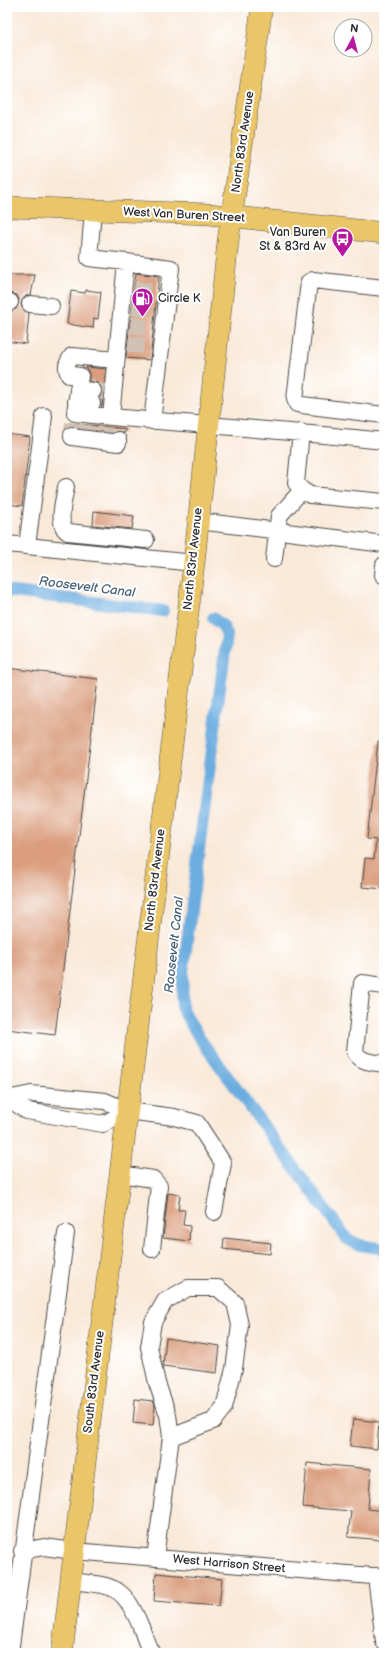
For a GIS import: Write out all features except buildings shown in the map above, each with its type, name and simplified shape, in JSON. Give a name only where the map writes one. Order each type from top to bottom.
[{"type":"main road","name":"North 83rd Avenue","points":[[128,1111],[194,563],[232,216],[262,7]]},
{"type":"main road","name":"West Van Buren Street","points":[[7,207],[232,216],[384,234]]},
{"type":"main road","name":"South 83rd Avenue","points":[[62,1653],[128,1111]]},
{"type":"street","points":[[93,211],[89,258],[171,268],[162,293],[156,348],[152,420]]},
{"type":"street","points":[[97,417],[116,360],[123,344],[129,289],[126,262]]},
{"type":"street","points":[[384,288],[313,280],[309,282],[295,399],[297,404],[302,405],[384,415]]},
{"type":"street","points":[[30,304],[50,306]]},
{"type":"street","points":[[97,417],[80,376],[69,375],[66,369],[67,362],[72,356],[116,360]]},
{"type":"street","points":[[27,546],[44,416]]},
{"type":"street","points":[[97,417],[301,432],[384,441]]},
{"type":"street","points":[[301,432],[296,483],[302,490],[310,494],[384,502]]},
{"type":"street","points":[[66,487],[62,523],[64,529],[68,532],[146,540]]},
{"type":"street","points":[[274,558],[279,516],[302,490]]},
{"type":"street","points":[[198,521],[384,544]]},
{"type":"street","points":[[7,544],[194,563]]},
{"type":"street","points":[[384,986],[362,983],[355,1052],[358,1058],[364,1061],[384,1064]]},
{"type":"street","points":[[8,1099],[38,1094],[105,1101],[128,1111],[174,1117],[198,1123],[223,1163],[214,1212]]},
{"type":"street","points":[[8,1099],[27,1111],[103,1124],[128,1111]]},
{"type":"street","points":[[120,1174],[153,1179],[159,1186],[152,1249]]},
{"type":"street","points":[[10,1653],[22,1551],[66,1233]]},
{"type":"street","points":[[155,1558],[171,1437],[168,1415],[157,1383],[149,1347],[153,1322],[165,1301],[188,1288],[218,1288],[235,1302],[240,1325],[234,1370],[224,1407],[213,1420],[171,1437]]},
{"type":"street","name":"West Harrison Street","points":[[22,1551],[44,1547],[74,1551],[380,1577]]},
{"type":"street","points":[[380,1577],[384,1642]]},
{"type":"street","points":[[71,1581],[113,1587],[121,1592],[139,1622],[152,1653]]},
{"type":"waterway","name":"Roosevelt Canal","points":[[7,591],[163,611]]},
{"type":"waterway","name":"Roosevelt Canal","points":[[213,618],[223,626],[227,635],[183,972],[182,1009],[200,1039],[347,1239],[360,1245],[384,1249]]},
{"type":"tunnel","points":[[134,289],[157,292]]},
{"type":"tunnel","points":[[132,307],[155,310]]},
{"type":"tunnel","points":[[130,325],[152,328]]},
{"type":"tunnel","points":[[128,344],[150,347]]},
{"type":"tunnel","points":[[93,391],[109,392]]},
{"type":"tunnel","points":[[72,435],[73,423]]},
{"type":"tunnel","points":[[86,436],[88,425]]},
{"type":"tunnel","points":[[104,438],[105,427]]},
{"type":"place","name":"Van Buren St & 83rd Av","points":[[342,258]]},
{"type":"place","name":"Circle K","points":[[142,318]]}]
